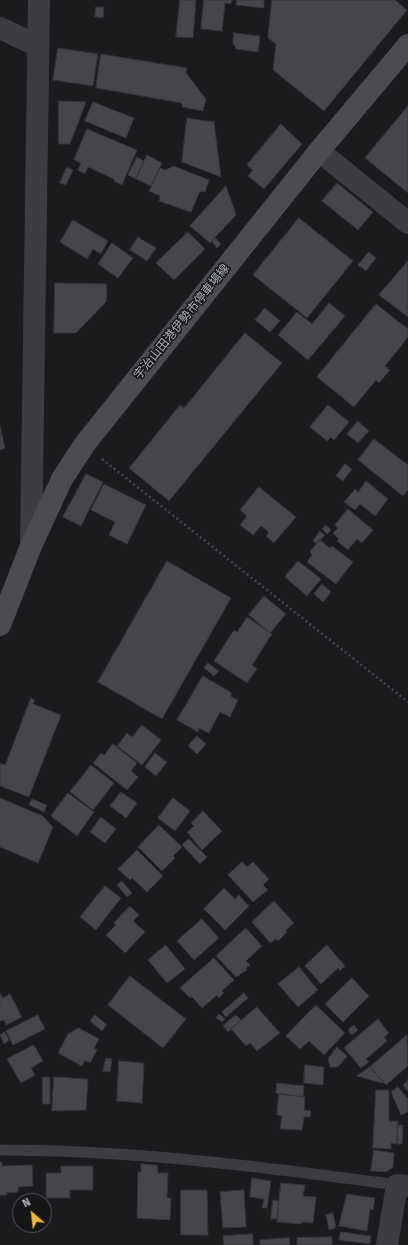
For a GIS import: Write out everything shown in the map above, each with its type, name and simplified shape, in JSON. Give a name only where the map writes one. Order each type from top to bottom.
[{"type":"main road","name":"宇治山田港伊勢市停車場線","points":[[0,625],[30,546],[62,479],[84,445],[319,151],[408,45]]},
{"type":"street","points":[[30,546],[39,0]]},
{"type":"street","points":[[0,28],[38,46]]},
{"type":"street","points":[[319,151],[408,223]]},
{"type":"street","points":[[387,1245],[402,1185]]},
{"type":"lane","points":[[0,1150],[50,1150],[230,1162],[402,1185]]},
{"type":"path","points":[[84,445],[408,702]]},
{"type":"building","points":[[180,0],[196,0],[193,38],[176,37]]},
{"type":"building","points":[[204,0],[232,0],[231,4],[225,3],[222,31],[201,29]]},
{"type":"building","points":[[237,0],[264,0],[264,8],[236,5]]},
{"type":"building","points":[[272,0],[395,0],[407,10],[324,111],[273,70],[276,44],[268,38]]},
{"type":"building","points":[[96,7],[104,7],[103,18],[95,17]]},
{"type":"building","points":[[234,33],[260,36],[258,52],[236,49],[233,43]]},
{"type":"building","points":[[58,48],[98,54],[93,86],[53,80]]},
{"type":"building","points":[[101,54],[187,68],[186,73],[206,99],[203,111],[182,107],[182,103],[96,88]]},
{"type":"building","points":[[59,101],[86,102],[70,144],[59,144]]},
{"type":"building","points":[[93,102],[134,118],[126,138],[85,121]]},
{"type":"building","points":[[408,106],[408,193],[365,158]]},
{"type":"building","points":[[187,118],[214,122],[221,177],[182,162]]},
{"type":"building","points":[[281,124],[302,144],[264,189],[248,176],[253,170],[247,165]]},
{"type":"building","points":[[87,129],[137,150],[122,185],[114,181],[114,179],[88,167],[85,174],[78,170],[81,163],[74,160]]},
{"type":"building","points":[[147,155],[162,163],[151,186],[136,179]]},
{"type":"building","points":[[137,157],[144,161],[136,179],[128,175]]},
{"type":"building","points":[[174,166],[209,180],[205,192],[200,191],[191,212],[159,201],[160,196],[149,191],[160,168],[165,170]]},
{"type":"building","points":[[67,167],[73,170],[66,185],[60,183]]},
{"type":"building","points":[[337,183],[373,212],[358,230],[322,201]]},
{"type":"building","points":[[226,186],[236,215],[210,243],[190,226]]},
{"type":"building","points":[[299,218],[353,261],[307,318],[253,275]]},
{"type":"building","points":[[73,220],[108,241],[101,254],[93,249],[87,259],[60,242]]},
{"type":"building","points":[[188,232],[205,249],[174,280],[156,263]]},
{"type":"building","points":[[138,237],[156,248],[147,261],[130,250]]},
{"type":"building","points":[[215,238],[221,244],[217,248],[212,242]]},
{"type":"building","points":[[112,243],[133,258],[118,278],[98,264]]},
{"type":"building","points":[[369,252],[376,258],[366,271],[358,265]]},
{"type":"building","points":[[408,261],[408,317],[379,295]]},
{"type":"building","points":[[55,283],[107,284],[106,302],[76,333],[54,333]]},
{"type":"building","points":[[329,303],[345,316],[308,360],[278,335],[297,312],[312,324]]},
{"type":"building","points":[[376,304],[408,329],[408,337],[385,366],[390,370],[379,383],[376,380],[354,407],[317,377]]},
{"type":"building","points":[[265,308],[280,321],[270,332],[255,320]]},
{"type":"building","points":[[245,333],[282,363],[169,501],[129,468],[180,405],[184,408]]},
{"type":"building","points":[[328,405],[349,422],[334,440],[331,437],[327,441],[310,427]]},
{"type":"building","points":[[358,421],[369,431],[358,443],[347,434]]},
{"type":"building","points":[[0,426],[5,448],[0,450]]},
{"type":"building","points":[[374,439],[408,465],[408,490],[403,496],[358,460]]},
{"type":"building","points":[[345,464],[352,469],[343,481],[336,476]]},
{"type":"building","points":[[86,474],[103,482],[81,526],[63,517]]},
{"type":"building","points":[[366,481],[388,499],[375,516],[360,504],[355,510],[344,502],[355,489],[358,492]]},
{"type":"building","points":[[104,484],[146,505],[127,544],[109,535],[115,522],[91,510]]},
{"type":"building","points":[[259,487],[296,517],[274,543],[266,536],[269,532],[261,526],[253,535],[240,525],[247,516],[240,510]]},
{"type":"building","points":[[348,509],[373,530],[362,543],[357,539],[348,550],[337,541],[339,539],[333,533],[338,528],[335,525]]},
{"type":"building","points":[[326,525],[331,530],[327,534],[322,529]]},
{"type":"building","points":[[320,531],[325,535],[317,544],[313,541]]},
{"type":"building","points":[[320,540],[330,548],[332,546],[353,562],[336,584],[307,562],[312,555],[310,552]]},
{"type":"building","points":[[167,561],[231,598],[162,719],[98,682]]},
{"type":"building","points":[[298,561],[321,579],[307,596],[285,577]]},
{"type":"building","points":[[322,584],[331,592],[323,602],[314,594]]},
{"type":"building","points":[[264,596],[286,614],[270,633],[249,615]]},
{"type":"building","points":[[247,617],[272,634],[252,665],[257,669],[247,683],[214,661],[234,630],[237,632]]},
{"type":"building","points":[[208,663],[219,671],[214,676],[204,668]]},
{"type":"building","points":[[203,676],[232,693],[230,696],[238,700],[230,717],[220,712],[209,733],[199,728],[198,732],[177,720]]},
{"type":"building","points":[[31,698],[35,700],[33,704],[61,715],[29,797],[0,786],[0,763],[5,765]]},
{"type":"building","points":[[142,725],[161,740],[142,765],[117,746],[127,733],[132,737]]},
{"type":"building","points":[[197,736],[206,744],[197,754],[188,746]]},
{"type":"building","points":[[113,744],[137,763],[131,771],[138,777],[127,790],[93,763],[101,753],[104,755]]},
{"type":"building","points":[[155,753],[167,762],[156,776],[145,767]]},
{"type":"building","points":[[91,765],[114,783],[93,810],[70,792]]},
{"type":"building","points":[[121,792],[137,803],[126,818],[110,806]]},
{"type":"building","points":[[68,793],[94,812],[77,836],[51,816]]},
{"type":"building","points":[[0,798],[43,816],[53,827],[38,863],[0,847]]},
{"type":"building","points":[[173,798],[190,811],[175,831],[158,818]]},
{"type":"building","points":[[32,799],[47,805],[44,812],[29,805]]},
{"type":"building","points":[[203,811],[222,831],[202,850],[187,832],[194,826],[191,823]]},
{"type":"building","points":[[101,817],[116,829],[105,843],[90,832]]},
{"type":"building","points":[[159,825],[182,847],[173,856],[175,858],[162,871],[138,847]]},
{"type":"building","points":[[189,839],[207,857],[200,864],[182,845]]},
{"type":"building","points":[[137,850],[163,876],[147,892],[132,878],[130,880],[118,869]]},
{"type":"building","points":[[242,862],[247,867],[253,862],[269,879],[263,885],[268,890],[253,902],[228,875]]},
{"type":"building","points":[[122,881],[132,893],[127,897],[117,885]]},
{"type":"building","points":[[105,886],[121,898],[96,930],[80,917]]},
{"type":"building","points":[[224,888],[235,899],[239,895],[249,906],[225,930],[204,909]]},
{"type":"building","points":[[274,901],[294,923],[286,930],[287,932],[278,941],[276,939],[270,943],[252,922]]},
{"type":"building","points":[[130,906],[139,915],[133,921],[145,932],[125,953],[106,935],[116,925],[114,923]]},
{"type":"building","points":[[202,919],[219,938],[194,960],[177,941]]},
{"type":"building","points":[[246,928],[262,946],[246,961],[250,965],[246,968],[247,970],[236,977],[216,956]]},
{"type":"building","points":[[166,945],[185,969],[167,983],[148,960]]},
{"type":"building","points":[[327,945],[345,966],[340,971],[338,968],[321,984],[305,966]]},
{"type":"building","points":[[214,958],[234,980],[222,991],[224,993],[219,998],[217,995],[202,1008],[192,997],[190,998],[180,988]]},
{"type":"building","points":[[299,967],[318,990],[298,1007],[278,984]]},
{"type":"building","points":[[130,976],[186,1019],[163,1048],[108,1005]]},
{"type":"building","points":[[352,978],[369,996],[343,1022],[325,1004]]},
{"type":"building","points":[[0,993],[3,998],[10,994],[22,1017],[6,1025],[4,1020],[0,1021]]},
{"type":"building","points":[[244,993],[248,998],[226,1017],[222,1012]]},
{"type":"building","points":[[316,1005],[345,1033],[324,1055],[309,1041],[300,1049],[286,1036]]},
{"type":"building","points":[[257,1007],[280,1033],[257,1051],[250,1043],[246,1046],[231,1029]]},
{"type":"building","points":[[219,1014],[225,1019],[222,1022],[216,1018]]},
{"type":"building","points":[[38,1015],[45,1029],[13,1045],[6,1031]]},
{"type":"building","points":[[95,1015],[107,1025],[102,1031],[90,1021]]},
{"type":"building","points":[[236,1015],[241,1020],[228,1032],[223,1026]]},
{"type":"building","points":[[378,1019],[389,1033],[384,1037],[387,1041],[366,1059],[369,1062],[361,1068],[344,1048]]},
{"type":"building","points":[[354,1025],[358,1030],[352,1035],[348,1030]]},
{"type":"building","points":[[79,1028],[99,1039],[94,1049],[97,1050],[90,1063],[85,1060],[82,1066],[58,1053],[68,1034]]},
{"type":"building","points":[[5,1032],[9,1040],[4,1044],[0,1035]]},
{"type":"building","points":[[407,1035],[408,1066],[386,1085],[370,1067]]},
{"type":"building","points":[[34,1045],[43,1061],[31,1068],[35,1075],[21,1083],[7,1059]]},
{"type":"building","points":[[337,1047],[347,1056],[338,1067],[330,1067],[328,1059]]},
{"type":"building","points":[[106,1058],[112,1059],[110,1072],[103,1071]]},
{"type":"building","points":[[119,1061],[144,1063],[142,1103],[117,1101]]},
{"type":"building","points":[[305,1065],[324,1067],[323,1085],[304,1083]]},
{"type":"building","points":[[370,1067],[383,1082],[382,1083],[357,1076]]},
{"type":"building","points":[[43,1077],[50,1077],[50,1104],[43,1104]]},
{"type":"building","points":[[54,1077],[88,1079],[86,1110],[52,1111]]},
{"type":"building","points":[[408,1080],[408,1091],[403,1085]]},
{"type":"building","points":[[277,1083],[304,1086],[303,1097],[276,1093]]},
{"type":"building","points":[[398,1087],[408,1099],[408,1112],[401,1115],[391,1092]]},
{"type":"building","points":[[376,1090],[389,1090],[389,1121],[398,1121],[397,1144],[391,1143],[391,1149],[373,1148]]},
{"type":"building","points":[[279,1094],[305,1097],[304,1110],[311,1111],[310,1117],[304,1117],[302,1130],[280,1129],[282,1116],[277,1115]]},
{"type":"building","points":[[398,1125],[403,1125],[402,1144],[397,1144]]},
{"type":"building","points":[[374,1150],[394,1153],[393,1167],[386,1172],[371,1171]]},
{"type":"building","points":[[0,1162],[2,1162],[2,1166],[32,1165],[33,1186],[18,1187],[18,1192],[0,1195]]},
{"type":"building","points":[[141,1164],[157,1165],[158,1173],[168,1173],[167,1198],[171,1198],[170,1220],[137,1218],[138,1172],[141,1172]]},
{"type":"building","points":[[61,1166],[93,1166],[93,1190],[70,1190],[70,1198],[52,1198],[52,1193],[46,1193],[46,1173],[61,1173]]},
{"type":"building","points":[[252,1178],[271,1181],[267,1208],[262,1208],[264,1199],[250,1197]]},
{"type":"building","points":[[281,1183],[305,1185],[303,1196],[316,1197],[313,1223],[302,1222],[302,1224],[277,1222]]},
{"type":"building","points":[[181,1190],[207,1190],[208,1235],[181,1235]]},
{"type":"building","points":[[244,1190],[246,1227],[223,1228],[220,1192]]},
{"type":"building","points":[[347,1194],[375,1198],[373,1210],[370,1209],[367,1231],[339,1226]]},
{"type":"building","points":[[273,1200],[279,1201],[277,1219],[271,1219]]},
{"type":"building","points":[[333,1213],[336,1228],[329,1230],[326,1215]]},
{"type":"building","points":[[341,1232],[371,1236],[370,1244],[339,1240]]},
{"type":"building","points":[[253,1234],[253,1245],[224,1245],[223,1236]]},
{"type":"building","points":[[332,1237],[332,1245],[297,1245],[297,1238]]},
{"type":"building","points":[[289,1238],[290,1245],[260,1245],[260,1240]]}]
